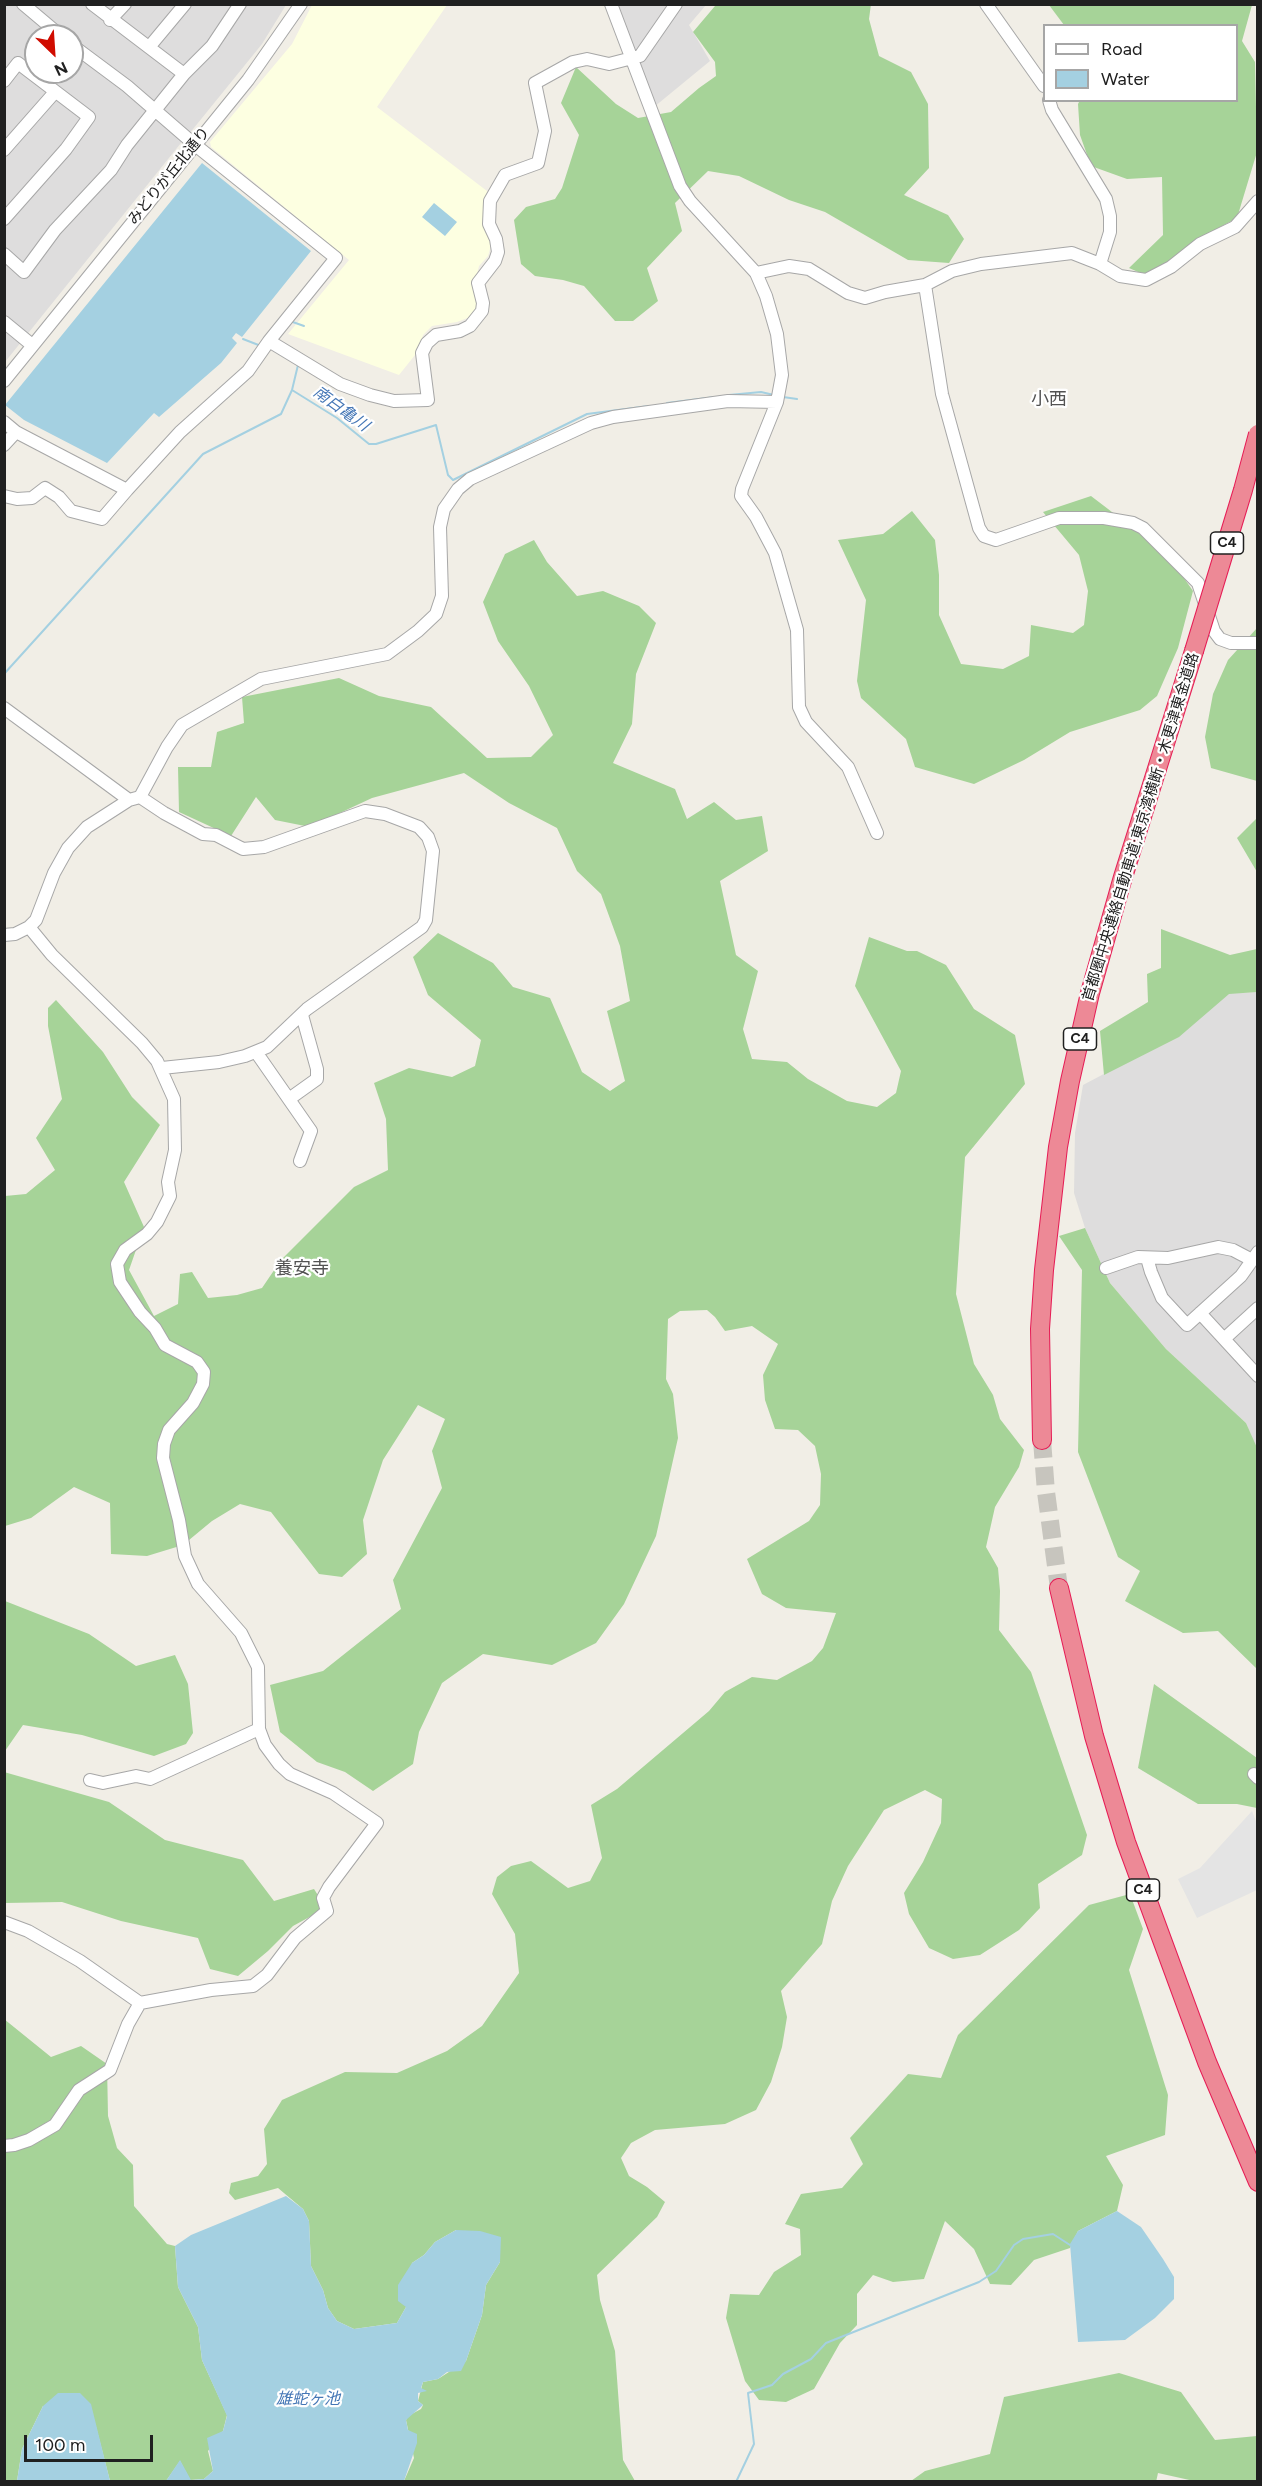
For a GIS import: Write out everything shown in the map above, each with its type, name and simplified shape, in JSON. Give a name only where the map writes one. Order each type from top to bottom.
[{"type":"highway","name":"首都圏中央連絡自動車道;東京湾横断・木更津東金道路","points":[[1042,1440],[1040,1329],[1044,1270],[1058,1147],[1070,1081],[1090,993],[1123,877],[1243,490],[1257,434]]},
{"type":"highway","name":"C4","points":[[1059,1588],[1094,1736],[1126,1842],[1207,2062],[1257,2182]]},
{"type":"street","points":[[23,4],[47,24]]},
{"type":"street","points":[[92,4],[110,20],[150,46],[184,74]]},
{"type":"street","points":[[110,20],[124,4]]},
{"type":"street","points":[[150,46],[185,4]]},
{"type":"street","points":[[4,254],[24,272],[55,230],[111,170],[127,145],[184,74],[212,46],[240,4]]},
{"type":"street","name":"みどりが丘北通り","points":[[4,381],[248,80],[301,4]]},
{"type":"street","points":[[611,4],[680,186],[690,201],[756,273],[766,296],[780,350],[782,375],[777,402],[741,496],[756,517],[775,553],[797,630],[799,707],[806,722],[848,767],[877,833]]},
{"type":"street","points":[[986,4],[1043,85]]},
{"type":"street","points":[[269,341],[340,384],[394,401],[428,400],[423,353],[427,343],[436,335],[460,331],[470,326],[482,311],[483,303],[478,283],[495,261],[498,252],[496,239],[489,224],[490,201],[505,175],[538,163],[545,131],[535,82],[573,62],[586,59],[609,64],[640,56],[672,6]]},
{"type":"street","points":[[4,496],[17,499],[32,498],[45,488],[59,497],[71,512],[102,519],[180,432],[248,371],[269,341],[336,258],[194,144],[156,109],[84,54]]},
{"type":"street","points":[[4,81],[18,63],[89,117],[66,149],[4,219]]},
{"type":"street","points":[[4,150],[55,92]]},
{"type":"street","points":[[1050,102],[1052,110],[1106,199],[1110,216],[1110,232],[1100,264]]},
{"type":"street","points":[[756,273],[789,266],[809,269],[848,293],[865,298],[925,285],[952,271],[981,264],[1072,253],[1100,264],[1120,276],[1146,280],[1171,267],[1200,244],[1235,227],[1257,201]]},
{"type":"street","points":[[925,285],[942,394],[979,528],[984,536],[996,540],[1059,518],[1104,518],[1133,523],[1143,528],[1198,583],[1214,630],[1220,639],[1230,643],[1257,643]]},
{"type":"street","points":[[4,322],[32,345]]},
{"type":"street","points":[[4,935],[15,934],[29,927],[36,920],[54,873],[68,848],[87,827],[135,798],[182,726],[261,679],[387,654],[436,614],[442,596],[440,527],[444,510],[458,489],[470,478],[591,423],[614,417],[728,401],[777,402]]},
{"type":"street","points":[[4,422],[16,432],[127,490]]},
{"type":"street","points":[[4,445],[16,432]]},
{"type":"street","points":[[4,708],[135,798],[203,834],[216,835],[243,849],[264,847],[365,812],[385,814],[419,827],[428,837],[434,851],[426,920],[422,927],[302,1015],[275,1042],[256,1052],[219,1062],[162,1068]]},
{"type":"street","points":[[4,1922],[28,1931],[80,1961],[140,2003],[211,1990],[253,1986],[267,1975],[294,1938],[327,1911],[323,1898],[329,1887],[376,1823],[333,1793],[290,1774],[279,1764],[265,1745],[259,1729],[258,1667],[241,1633],[198,1584],[185,1556],[179,1520],[163,1458],[164,1444],[169,1430],[193,1403],[203,1384],[204,1372],[197,1362],[165,1345],[120,1282],[117,1264],[125,1250],[147,1234],[157,1222],[170,1197],[168,1182],[175,1150],[174,1099],[162,1068],[142,1043],[52,955],[29,927]]},
{"type":"street","points":[[289,1099],[317,1079],[317,1069],[302,1015]]},
{"type":"street","points":[[256,1052],[311,1131],[300,1161]]},
{"type":"street","points":[[1106,1268],[1125,1260],[1147,1258],[1168,1258],[1218,1247],[1255,1256],[1241,1276],[1187,1325],[1162,1298],[1147,1258]]},
{"type":"street","points":[[1224,1339],[1257,1308]]},
{"type":"street","points":[[1200,1314],[1257,1376]]},
{"type":"street","points":[[90,1780],[104,1783],[136,1776],[150,1779],[259,1729]]},
{"type":"street","points":[[4,2146],[29,2140],[55,2125],[64,2116],[79,2090],[110,2070],[128,2024],[140,2003]]},
{"type":"shaded area","points":[[19,4],[43,24],[24,24],[24,84],[84,84],[84,58],[185,138],[5,362],[4,5]]},
{"type":"shaded area","points":[[27,5],[286,5],[262,44],[189,134],[84,51],[84,24],[50,24]]},
{"type":"shaded area","points":[[312,5],[447,5],[377,107],[487,191],[485,213],[492,242],[488,256],[479,266],[476,278],[478,306],[470,317],[457,322],[432,326],[423,335],[419,350],[399,375],[288,334],[349,260],[211,147],[210,142],[292,44]]},
{"type":"shaded area","points":[[618,5],[706,5],[689,25],[710,61],[654,107]]},
{"type":"shaded area","points":[[1257,992],[1257,1450],[1246,1423],[1166,1349],[1110,1283],[1085,1228],[1074,1193],[1075,1133],[1083,1085],[1134,1058],[1229,993]]},
{"type":"shaded area","points":[[1252,1811],[1257,1824],[1257,1890],[1197,1918],[1178,1879],[1200,1868]]},
{"type":"green space","points":[[725,4],[871,4],[869,19],[879,56],[911,72],[928,104],[929,168],[904,195],[948,215],[964,239],[949,263],[908,260],[825,212],[789,200],[739,176],[708,171],[675,203],[682,231],[647,268],[658,301],[633,321],[615,321],[584,286],[535,276],[521,264],[514,220],[526,207],[555,199],[562,188],[579,135],[561,103],[576,67],[616,104],[638,118],[671,112],[716,76],[715,62],[693,32],[715,6]]},
{"type":"green space","points":[[1049,5],[1252,5],[1242,41],[1255,62],[1257,152],[1237,218],[1200,238],[1167,264],[1145,275],[1129,268],[1163,235],[1162,177],[1127,179],[1091,166],[1080,135],[1078,104],[1079,102],[1238,102],[1238,24],[1063,24]]},
{"type":"green space","points":[[1091,496],[1129,525],[1156,538],[1193,591],[1178,648],[1157,696],[1140,710],[1070,732],[1024,760],[974,784],[915,767],[906,739],[861,698],[857,681],[866,600],[838,540],[883,534],[912,511],[935,540],[939,575],[939,615],[961,664],[1003,669],[1029,656],[1031,625],[1073,633],[1084,625],[1088,591],[1079,555],[1043,512]]},
{"type":"green space","points":[[534,540],[547,562],[577,596],[603,591],[639,606],[656,623],[636,674],[632,724],[613,763],[675,789],[687,819],[714,802],[736,820],[762,816],[768,851],[720,881],[736,955],[758,971],[743,1029],[752,1059],[787,1062],[808,1079],[847,1101],[877,1107],[896,1093],[901,1071],[855,986],[869,937],[907,951],[917,951],[946,965],[974,1009],[1015,1035],[1025,1084],[965,1157],[956,1294],[974,1364],[993,1395],[1000,1419],[1024,1450],[1019,1467],[995,1507],[986,1547],[998,1568],[999,1630],[1031,1672],[1087,1835],[1082,1855],[1038,1884],[1040,1908],[1019,1930],[980,1955],[953,1959],[929,1948],[909,1914],[904,1893],[923,1862],[941,1823],[942,1799],[925,1790],[884,1810],[848,1866],[832,1901],[822,1944],[781,1991],[787,2017],[782,2047],[771,2082],[756,2110],[725,2124],[655,2130],[631,2143],[621,2158],[629,2176],[665,2202],[657,2217],[597,2275],[600,2300],[615,2351],[623,2460],[635,2481],[404,2481],[414,2458],[406,2420],[423,2405],[418,2401],[423,2382],[438,2379],[466,2361],[482,2315],[486,2285],[500,2262],[456,2230],[435,2242],[424,2255],[412,2263],[406,2307],[397,2323],[354,2329],[337,2321],[328,2308],[323,2290],[311,2266],[309,2221],[303,2209],[278,2188],[235,2200],[229,2193],[231,2183],[258,2176],[267,2164],[264,2129],[282,2100],[345,2072],[397,2073],[447,2051],[482,2026],[519,1973],[515,1934],[492,1894],[497,1877],[511,1866],[531,1861],[568,1888],[590,1881],[602,1858],[591,1805],[617,1789],[709,1711],[725,1692],[752,1677],[777,1680],[812,1661],[823,1648],[836,1613],[786,1608],[762,1594],[747,1559],[809,1521],[820,1505],[821,1474],[815,1446],[798,1430],[775,1429],[765,1400],[763,1375],[778,1344],[752,1326],[725,1331],[707,1310],[680,1311],[668,1319],[666,1379],[673,1394],[678,1438],[656,1536],[624,1604],[596,1643],[552,1665],[483,1654],[442,1683],[419,1732],[413,1764],[373,1791],[345,1772],[317,1762],[280,1732],[270,1685],[323,1671],[401,1609],[393,1580],[442,1488],[432,1451],[445,1419],[418,1405],[383,1460],[363,1520],[367,1554],[342,1577],[319,1574],[271,1512],[240,1504],[212,1521],[183,1545],[147,1556],[111,1554],[110,1503],[74,1487],[31,1518],[5,1526],[5,1196],[26,1194],[55,1170],[36,1138],[62,1099],[48,1026],[48,1008],[56,1000],[103,1052],[132,1097],[160,1125],[124,1182],[144,1227],[129,1270],[154,1316],[178,1304],[180,1274],[192,1272],[208,1298],[237,1295],[262,1288],[281,1260],[354,1187],[388,1170],[386,1119],[374,1083],[409,1068],[452,1077],[475,1066],[481,1040],[428,995],[413,957],[438,933],[493,963],[513,987],[550,998],[582,1072],[610,1091],[625,1081],[607,1011],[630,1001],[620,946],[601,894],[577,871],[557,828],[509,803],[464,773],[372,798],[310,827],[275,820],[256,797],[231,836],[179,812],[178,767],[211,767],[217,732],[244,723],[242,697],[339,678],[379,696],[431,707],[487,758],[531,757],[553,735],[529,686],[498,641],[483,602],[505,554]]},
{"type":"green space","points":[[1257,628],[1257,781],[1211,768],[1205,737],[1213,694],[1228,660]]},
{"type":"green space","points":[[1257,818],[1257,872],[1237,838]]},
{"type":"green space","points":[[1161,929],[1230,955],[1257,949],[1257,992],[1229,994],[1179,1037],[1104,1075],[1100,1031],[1148,1002],[1147,974],[1161,968]]},
{"type":"green space","points":[[1085,1228],[1110,1283],[1166,1349],[1246,1423],[1258,1450],[1257,1669],[1218,1631],[1183,1633],[1125,1601],[1140,1571],[1118,1557],[1078,1452],[1082,1270],[1059,1236]]},
{"type":"green space","points":[[5,1601],[89,1634],[136,1666],[175,1655],[188,1684],[193,1733],[186,1744],[154,1756],[82,1735],[23,1725],[5,1751]]},
{"type":"green space","points":[[1154,1684],[1257,1758],[1257,1808],[1237,1804],[1198,1804],[1138,1768]]},
{"type":"green space","points":[[4,1772],[109,1802],[165,1840],[243,1860],[274,1901],[314,1889],[326,1908],[293,1926],[238,1976],[210,1969],[198,1938],[121,1921],[62,1902],[5,1903]]},
{"type":"green space","points":[[1130,1894],[1143,1929],[1129,1970],[1168,2095],[1165,2135],[1106,2156],[1123,2185],[1117,2211],[1078,2231],[1070,2248],[1034,2260],[1011,2285],[990,2284],[974,2249],[945,2221],[924,2279],[893,2282],[873,2275],[857,2294],[857,2325],[840,2343],[814,2389],[786,2402],[759,2400],[745,2381],[726,2318],[730,2294],[759,2295],[774,2272],[801,2255],[800,2229],[785,2224],[801,2194],[842,2188],[863,2164],[850,2138],[908,2074],[941,2078],[958,2035],[1089,1905]]},
{"type":"green space","points":[[4,2019],[51,2057],[81,2046],[107,2064],[108,2116],[117,2148],[133,2165],[134,2206],[167,2244],[175,2246],[178,2287],[198,2327],[202,2360],[227,2415],[223,2431],[208,2451],[213,2471],[204,2479],[190,2480],[180,2461],[166,2481],[110,2481],[96,2427],[43,2406],[22,2449],[17,2481],[5,2481]]},
{"type":"green space","points":[[1119,2373],[1181,2392],[1215,2440],[1257,2436],[1257,2481],[1194,2481],[1158,2473],[1156,2482],[911,2481],[925,2471],[990,2454],[1004,2397]]},
{"type":"water","points":[[202,163],[311,251],[242,337],[236,333],[232,338],[237,343],[221,363],[159,417],[154,413],[107,463],[24,420],[5,405]]},
{"type":"water","points":[[434,203],[457,222],[445,236],[422,217]]},
{"type":"water","name":"雄蛇ヶ池","points":[[286,2196],[303,2209],[309,2221],[311,2266],[323,2290],[328,2308],[337,2321],[354,2329],[397,2323],[406,2307],[398,2301],[398,2285],[412,2263],[424,2255],[435,2242],[456,2230],[480,2231],[501,2237],[500,2262],[486,2285],[482,2315],[466,2361],[461,2371],[447,2372],[438,2379],[423,2382],[421,2388],[427,2391],[418,2393],[418,2401],[423,2405],[406,2420],[408,2430],[417,2434],[417,2443],[404,2481],[166,2481],[180,2460],[191,2480],[204,2479],[213,2471],[207,2438],[223,2431],[227,2416],[202,2360],[198,2327],[178,2287],[175,2246],[191,2235]]},
{"type":"water","points":[[1117,2211],[1141,2227],[1163,2259],[1174,2277],[1174,2299],[1155,2318],[1125,2340],[1078,2342],[1070,2244],[1078,2231]]},
{"type":"water","points":[[58,2393],[80,2393],[91,2404],[110,2481],[17,2481],[22,2449],[43,2406]]},
{"type":"waterway","points":[[290,321],[304,326]]},
{"type":"waterway","points":[[243,339],[261,346]]},
{"type":"waterway","name":"南白亀川","points":[[4,674],[203,454],[281,414],[292,390],[298,365]]},
{"type":"waterway","name":"南白亀川","points":[[292,390],[337,418],[369,444],[376,444],[436,425],[448,475],[453,480],[587,414],[649,406]]},
{"type":"waterway","name":"南白亀川","points":[[729,395],[761,392],[774,395]]},
{"type":"waterway","name":"南白亀川","points":[[667,403],[715,397]]},
{"type":"waterway","name":"南白亀川","points":[[783,397],[797,399]]},
{"type":"waterway","points":[[736,2482],[754,2444],[748,2393],[772,2385],[783,2374],[811,2359],[826,2343],[979,2282],[996,2271],[1014,2245],[1023,2239],[1053,2234],[1070,2245]]},
{"type":"tunnel","points":[[1042,1440],[1046,1492],[1059,1588]]},
{"type":"district","name":"小西","points":[[1049,400]]},
{"type":"district","name":"養安寺","points":[[302,1269]]}]
